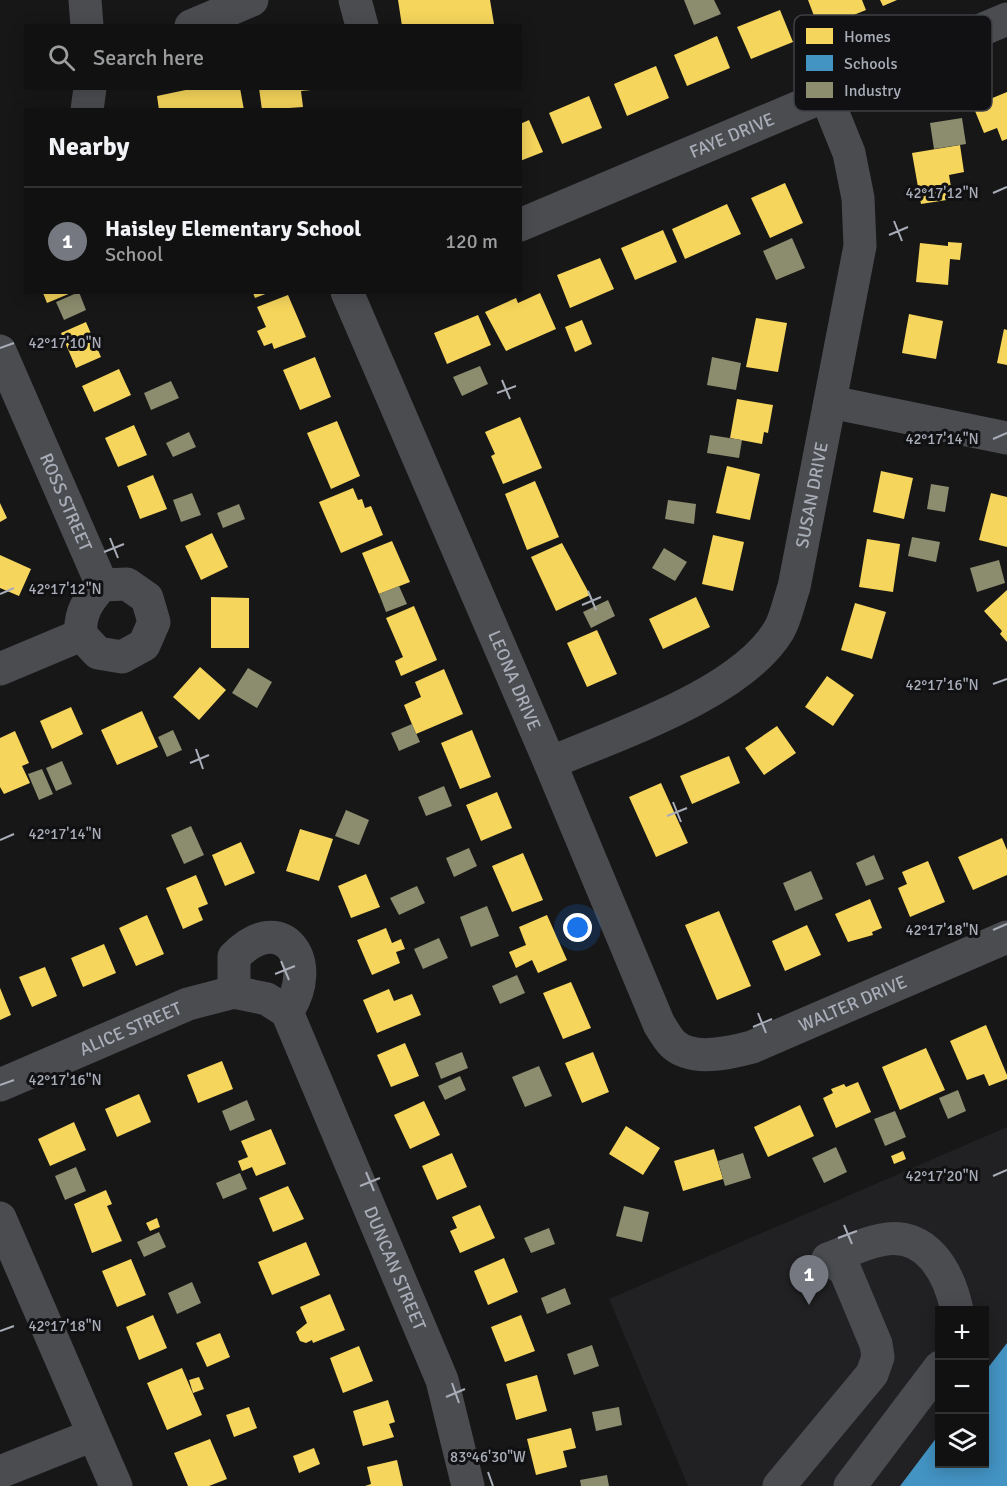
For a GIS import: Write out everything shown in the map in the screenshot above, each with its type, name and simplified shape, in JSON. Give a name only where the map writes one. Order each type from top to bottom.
[{"type":"street","points":[[85,0],[87,24]]},
{"type":"street","points":[[196,24],[252,0]]},
{"type":"street","points":[[356,0],[362,24]]},
{"type":"street","name":"FAYE DRIVE","points":[[992,25],[1007,19]]},
{"type":"street","points":[[87,108],[90,90]]},
{"type":"street","name":"FAYE DRIVE","points":[[522,224],[794,109]]},
{"type":"street","name":"SUSAN DRIVE","points":[[550,763],[724,685],[759,656],[779,630],[794,587],[860,246],[858,198],[849,153],[832,111]]},
{"type":"street","name":"LEONA DRIVE","points":[[352,294],[659,1024],[674,1045],[695,1053]]},
{"type":"street","name":"ROSS STREET","points":[[0,351],[102,585]]},
{"type":"street","points":[[831,402],[1007,438]]},
{"type":"street","points":[[127,584],[147,598],[154,622],[144,645],[123,657],[98,653],[81,635],[80,618],[89,600],[102,585],[127,584]]},
{"type":"street","points":[[0,669],[81,635]]},
{"type":"street","points":[[234,993],[234,957],[248,942],[266,936],[283,939],[295,951],[302,982],[296,999],[277,1005]]},
{"type":"street","name":"WALTER DRIVE","points":[[695,1053],[721,1055],[752,1047],[1007,937]]},
{"type":"street","name":"ALICE STREET","points":[[0,1084],[188,1004],[234,993],[277,1005]]},
{"type":"street","name":"DUNCAN STREET","points":[[277,1005],[442,1380],[468,1486]]},
{"type":"street","points":[[0,1218],[116,1486]]},
{"type":"street","points":[[779,1486],[866,1382],[878,1357],[876,1344],[844,1270],[828,1259],[882,1239],[911,1241],[936,1258],[953,1291],[956,1306]]},
{"type":"street","points":[[850,1486],[935,1372]]},
{"type":"street","points":[[0,1472],[93,1435]]},
{"type":"shaded area","points":[[1007,1127],[1007,1486],[688,1486],[609,1299]]},
{"type":"building: Homes","points":[[398,0],[490,0],[494,24],[402,24]]},
{"type":"building: Homes","points":[[808,0],[862,0],[866,10],[854,15],[814,15]]},
{"type":"building: Homes","points":[[880,0],[897,0],[883,6]]},
{"type":"building: Homes","points":[[780,10],[793,42],[751,59],[737,27]]},
{"type":"building: Homes","points":[[717,36],[730,68],[687,86],[674,55]]},
{"type":"building: Homes","points":[[656,66],[669,98],[627,116],[614,84]]},
{"type":"building: Homes","points":[[186,90],[240,90],[244,108],[159,108],[157,96]]},
{"type":"building: Homes","points":[[259,90],[311,90],[301,91],[303,107],[262,108]]},
{"type":"building: Homes","points":[[1007,92],[1007,139],[1002,141],[997,128],[984,133],[975,111],[992,111],[992,98]]},
{"type":"building: Homes","points":[[589,96],[602,128],[562,144],[549,113]]},
{"type":"building: Homes","points":[[529,120],[543,152],[522,160],[522,123]]},
{"type":"building: Homes","points":[[960,145],[964,172],[949,175],[953,199],[921,204],[912,153]]},
{"type":"building: Homes","points":[[785,183],[803,223],[770,238],[751,198]]},
{"type":"building: Homes","points":[[727,204],[741,234],[685,259],[672,229]]},
{"type":"building: Homes","points":[[663,230],[677,262],[635,280],[621,248]]},
{"type":"building: Homes","points":[[948,242],[962,243],[960,260],[950,259],[948,285],[916,282],[920,243],[948,246]]},
{"type":"building: Homes","points":[[600,258],[614,289],[570,308],[557,275]]},
{"type":"building: Homes","points":[[540,293],[556,329],[506,351],[485,312],[516,298],[518,303]]},
{"type":"building: Homes","points":[[43,294],[69,294],[47,303]]},
{"type":"building: Homes","points":[[253,294],[265,294],[255,298]]},
{"type":"building: Homes","points":[[288,295],[306,337],[274,349],[272,343],[264,346],[257,331],[266,327],[257,307]]},
{"type":"building: Homes","points":[[909,314],[943,321],[936,359],[902,353]]},
{"type":"building: Homes","points":[[478,315],[491,345],[447,364],[434,333]]},
{"type":"building: Homes","points":[[756,318],[787,323],[778,372],[746,367]]},
{"type":"building: Homes","points":[[582,320],[592,344],[575,352],[565,327]]},
{"type":"building: Homes","points":[[86,322],[101,357],[76,368],[61,333]]},
{"type":"building: Homes","points":[[1004,329],[1007,330],[1007,365],[997,363]]},
{"type":"building: Homes","points":[[315,357],[331,397],[300,410],[283,370]]},
{"type":"building: Homes","points":[[119,369],[131,395],[94,412],[82,386]]},
{"type":"building: Homes","points":[[737,399],[773,405],[768,433],[764,432],[762,444],[730,438]]},
{"type":"building: Homes","points":[[520,417],[542,468],[503,484],[491,456],[495,454],[485,432]]},
{"type":"building: Homes","points":[[337,421],[360,476],[331,489],[307,433]]},
{"type":"building: Homes","points":[[134,425],[147,455],[118,467],[105,438]]},
{"type":"building: Homes","points":[[727,466],[760,474],[750,520],[716,513]]},
{"type":"building: Homes","points":[[881,471],[913,478],[904,519],[873,512]]},
{"type":"building: Homes","points":[[153,475],[167,509],[140,519],[127,486]]},
{"type":"building: Homes","points":[[535,481],[559,537],[527,550],[505,494]]},
{"type":"building: Homes","points":[[353,488],[358,500],[362,499],[365,508],[371,506],[383,535],[341,553],[319,502]]},
{"type":"building: Homes","points":[[991,493],[1007,497],[1007,547],[979,540]]},
{"type":"building: Homes","points":[[0,503],[7,518],[0,522]]},
{"type":"building: Homes","points":[[212,533],[228,567],[201,580],[185,546]]},
{"type":"building: Homes","points":[[713,535],[744,542],[733,591],[702,584]]},
{"type":"building: Homes","points":[[867,539],[900,544],[893,592],[859,587]]},
{"type":"building: Homes","points":[[392,541],[410,582],[379,594],[362,553]]},
{"type":"building: Homes","points":[[562,543],[590,595],[556,611],[531,557]]},
{"type":"building: Homes","points":[[0,555],[31,569],[19,596],[0,588]]},
{"type":"building: Homes","points":[[1007,590],[1007,642],[1000,634],[1002,631],[984,611]]},
{"type":"building: Homes","points":[[211,597],[249,598],[249,648],[211,648]]},
{"type":"building: Homes","points":[[696,597],[710,627],[663,649],[649,619]]},
{"type":"building: Homes","points":[[855,603],[886,612],[872,659],[841,650]]},
{"type":"building: Homes","points":[[414,606],[437,660],[401,676],[395,661],[403,657],[386,618]]},
{"type":"building: Homes","points":[[597,630],[617,674],[587,687],[567,643]]},
{"type":"building: Homes","points":[[200,667],[226,690],[199,720],[173,697]]},
{"type":"building: Homes","points":[[444,669],[463,714],[416,734],[404,705],[421,697],[415,682]]},
{"type":"building: Homes","points":[[827,676],[854,695],[833,726],[805,707]]},
{"type":"building: Homes","points":[[71,707],[83,734],[52,749],[40,721]]},
{"type":"building: Homes","points":[[142,711],[158,747],[117,765],[101,730]]},
{"type":"building: Homes","points":[[777,726],[796,753],[764,775],[745,748]]},
{"type":"building: Homes","points":[[472,730],[491,777],[460,789],[441,743]]},
{"type":"building: Homes","points":[[15,731],[29,763],[22,766],[30,783],[4,794],[0,787],[0,738]]},
{"type":"building: Homes","points":[[729,756],[740,783],[692,804],[680,776]]},
{"type":"building: Homes","points":[[661,783],[688,843],[656,857],[629,797]]},
{"type":"building: Homes","points":[[497,792],[512,828],[481,841],[466,805]]},
{"type":"building: Homes","points":[[300,829],[333,839],[319,881],[286,871]]},
{"type":"building: Homes","points":[[1002,838],[1007,850],[1007,875],[973,890],[958,857]]},
{"type":"building: Homes","points":[[241,842],[255,873],[225,886],[212,855]]},
{"type":"building: Homes","points":[[523,853],[543,900],[512,912],[492,866]]},
{"type":"building: Homes","points":[[928,861],[945,902],[910,917],[898,888],[907,884],[902,872]]},
{"type":"building: Homes","points":[[366,874],[380,907],[351,918],[338,886]]},
{"type":"building: Homes","points":[[196,875],[208,904],[198,908],[203,920],[183,929],[166,888]]},
{"type":"building: Homes","points":[[870,899],[882,928],[872,932],[873,935],[848,942],[835,914]]},
{"type":"building: Homes","points":[[719,911],[751,986],[717,1000],[685,925]]},
{"type":"building: Homes","points":[[147,915],[164,954],[136,966],[119,928]]},
{"type":"building: Homes","points":[[547,915],[567,960],[538,973],[532,960],[516,968],[509,952],[526,945],[519,927]]},
{"type":"building: Homes","points":[[807,925],[821,955],[785,971],[772,941]]},
{"type":"building: Homes","points":[[386,928],[392,943],[401,939],[405,949],[396,952],[400,963],[372,975],[357,940]]},
{"type":"building: Homes","points":[[104,944],[116,973],[83,987],[71,958]]},
{"type":"building: Homes","points":[[45,967],[57,996],[32,1007],[19,977]]},
{"type":"building: Homes","points":[[571,982],[591,1028],[563,1039],[543,993]]},
{"type":"building: Homes","points":[[0,988],[11,1015],[0,1020]]},
{"type":"building: Homes","points":[[389,989],[394,1001],[412,994],[421,1015],[377,1033],[363,1000]]},
{"type":"building: Homes","points":[[986,1025],[1007,1075],[1007,1079],[989,1086],[984,1074],[967,1080],[950,1041]]},
{"type":"building: Homes","points":[[405,1043],[419,1076],[391,1087],[377,1055]]},
{"type":"building: Homes","points":[[926,1048],[945,1090],[900,1110],[882,1067]]},
{"type":"building: Homes","points":[[593,1052],[609,1092],[582,1103],[565,1063]]},
{"type":"building: Homes","points":[[222,1061],[233,1089],[198,1103],[187,1075]]},
{"type":"building: Homes","points":[[858,1082],[871,1112],[836,1128],[823,1098],[833,1093],[831,1089],[844,1084],[846,1087]]},
{"type":"building: Homes","points":[[139,1094],[151,1122],[117,1137],[105,1109]]},
{"type":"building: Homes","points":[[424,1101],[440,1135],[410,1149],[394,1115]]},
{"type":"building: Homes","points":[[800,1105],[814,1136],[768,1157],[754,1127]]},
{"type":"building: Homes","points":[[74,1122],[86,1150],[50,1166],[38,1139]]},
{"type":"building: Homes","points":[[626,1126],[660,1148],[643,1175],[609,1154]]},
{"type":"building: Homes","points":[[271,1129],[286,1164],[256,1176],[252,1167],[242,1171],[238,1161],[248,1157],[241,1141]]},
{"type":"building: Homes","points":[[714,1149],[723,1179],[683,1191],[674,1161]]},
{"type":"building: Homes","points":[[903,1151],[906,1159],[894,1164],[891,1156]]},
{"type":"building: Homes","points":[[452,1153],[467,1187],[437,1200],[422,1166]]},
{"type":"building: Homes","points":[[288,1186],[304,1219],[273,1232],[259,1198]]},
{"type":"building: Homes","points":[[106,1190],[112,1204],[107,1206],[122,1241],[92,1253],[74,1204]]},
{"type":"building: Homes","points":[[480,1205],[495,1238],[460,1253],[450,1231],[457,1228],[452,1217]]},
{"type":"building: Homes","points":[[157,1218],[160,1227],[150,1231],[146,1223]]},
{"type":"building: Homes","points":[[306,1242],[320,1275],[272,1295],[258,1262]]},
{"type":"building: Homes","points":[[504,1258],[518,1292],[488,1305],[474,1271]]},
{"type":"building: Homes","points":[[131,1259],[146,1295],[117,1307],[102,1271]]},
{"type":"building: Homes","points":[[330,1294],[345,1330],[313,1343],[312,1340],[306,1343],[300,1341],[296,1332],[307,1323],[300,1307]]},
{"type":"building: Homes","points":[[153,1315],[167,1348],[139,1360],[126,1327]]},
{"type":"building: Homes","points":[[521,1315],[535,1351],[505,1362],[491,1327]]},
{"type":"building: Homes","points":[[220,1333],[230,1357],[207,1367],[196,1343]]},
{"type":"building: Homes","points":[[359,1346],[373,1381],[343,1393],[330,1358]]},
{"type":"building: Homes","points":[[182,1368],[202,1415],[167,1430],[147,1383]]},
{"type":"building: Homes","points":[[537,1375],[547,1411],[516,1420],[506,1384]]},
{"type":"building: Homes","points":[[199,1377],[204,1389],[193,1393],[189,1380]]},
{"type":"building: Homes","points":[[388,1400],[395,1422],[389,1424],[394,1437],[363,1446],[353,1411]]},
{"type":"building: Homes","points":[[249,1407],[257,1428],[234,1437],[226,1415]]},
{"type":"building: Homes","points":[[571,1428],[576,1448],[563,1451],[567,1467],[536,1475],[527,1439]]},
{"type":"building: Homes","points":[[210,1439],[227,1479],[209,1486],[188,1486],[174,1453]]},
{"type":"building: Homes","points":[[314,1448],[320,1464],[299,1473],[293,1456]]},
{"type":"building: Homes","points":[[397,1460],[403,1486],[365,1486],[371,1484],[367,1467]]},
{"type":"building: Schools","points":[[1007,1343],[1007,1486],[900,1486],[935,1440],[935,1468],[989,1468],[989,1366]]},
{"type":"building: Industry","points":[[684,0],[714,0],[721,14],[694,25]]},
{"type":"building: Industry","points":[[962,118],[966,144],[934,149],[930,123]]},
{"type":"building: Industry","points":[[792,238],[805,268],[776,280],[763,251]]},
{"type":"building: Industry","points":[[80,294],[86,310],[64,320],[56,302]]},
{"type":"building: Industry","points":[[712,357],[741,363],[736,390],[707,385]]},
{"type":"building: Industry","points":[[480,366],[488,384],[462,396],[453,377]]},
{"type":"building: Industry","points":[[171,381],[179,398],[151,410],[144,393]]},
{"type":"building: Industry","points":[[189,432],[196,447],[173,457],[166,443]]},
{"type":"building: Industry","points":[[710,435],[742,440],[739,458],[707,453]]},
{"type":"building: Industry","points":[[931,484],[949,487],[945,512],[927,509]]},
{"type":"building: Industry","points":[[192,493],[201,515],[181,522],[173,500]]},
{"type":"building: Industry","points":[[668,500],[696,504],[694,524],[665,519]]},
{"type":"building: Industry","points":[[239,504],[245,519],[223,528],[217,513]]},
{"type":"building: Industry","points":[[912,537],[940,542],[936,562],[908,556]]},
{"type":"building: Industry","points":[[664,548],[687,562],[675,581],[652,568]]},
{"type":"building: Industry","points":[[999,560],[1005,583],[977,592],[970,568]]},
{"type":"building: Industry","points":[[399,586],[407,604],[386,612],[379,594]]},
{"type":"building: Industry","points":[[608,600],[615,616],[591,628],[583,612]]},
{"type":"building: Industry","points":[[248,668],[272,682],[257,708],[232,693]]},
{"type":"building: Industry","points":[[412,724],[420,742],[399,751],[391,733]]},
{"type":"building: Industry","points":[[173,730],[182,750],[167,757],[158,737]]},
{"type":"building: Industry","points":[[62,761],[72,784],[56,791],[46,768]]},
{"type":"building: Industry","points":[[42,769],[53,794],[39,800],[28,774]]},
{"type":"building: Industry","points":[[444,786],[452,806],[426,816],[418,797]]},
{"type":"building: Industry","points":[[346,810],[369,820],[359,845],[335,836]]},
{"type":"building: Industry","points":[[191,826],[204,855],[184,864],[171,835]]},
{"type":"building: Industry","points":[[469,848],[477,866],[454,877],[446,858]]},
{"type":"building: Industry","points":[[874,855],[884,879],[866,886],[856,863]]},
{"type":"building: Industry","points":[[811,871],[823,899],[795,911],[783,883]]},
{"type":"building: Industry","points":[[417,886],[425,903],[399,915],[390,898]]},
{"type":"building: Industry","points":[[487,906],[499,936],[471,947],[460,917]]},
{"type":"building: Industry","points":[[439,938],[448,958],[423,969],[414,949]]},
{"type":"building: Industry","points":[[517,975],[525,993],[500,1004],[492,986]]},
{"type":"building: Industry","points":[[462,1052],[468,1068],[441,1079],[435,1063]]},
{"type":"building: Industry","points":[[539,1066],[552,1096],[525,1107],[512,1077]]},
{"type":"building: Industry","points":[[460,1076],[466,1090],[445,1100],[438,1086]]},
{"type":"building: Industry","points":[[958,1090],[966,1111],[948,1119],[939,1098]]},
{"type":"building: Industry","points":[[247,1100],[255,1120],[230,1131],[222,1111]]},
{"type":"building: Industry","points":[[895,1111],[906,1137],[885,1146],[874,1119]]},
{"type":"building: Industry","points":[[836,1147],[847,1172],[824,1183],[812,1158]]},
{"type":"building: Industry","points":[[743,1153],[751,1178],[725,1186],[718,1161]]},
{"type":"building: Industry","points":[[76,1167],[86,1191],[65,1200],[55,1176]]},
{"type":"building: Industry","points":[[240,1173],[247,1189],[223,1199],[216,1183]]},
{"type":"building: Industry","points":[[624,1206],[649,1212],[642,1242],[616,1236]]},
{"type":"building: Industry","points":[[549,1228],[555,1244],[531,1253],[524,1238]]},
{"type":"building: Industry","points":[[159,1232],[166,1247],[144,1257],[137,1242]]},
{"type":"building: Industry","points":[[192,1282],[201,1303],[177,1314],[168,1293]]},
{"type":"building: Industry","points":[[565,1288],[571,1304],[547,1314],[541,1298]]},
{"type":"building: Industry","points":[[592,1345],[599,1366],[574,1375],[567,1354]]},
{"type":"building: Industry","points":[[619,1407],[622,1425],[596,1431],[592,1412]]},
{"type":"building: Industry","points":[[607,1475],[609,1486],[581,1486],[580,1480]]},
{"type":"place","name":"Haisley Elementary School","points":[[809,1305]]}]
